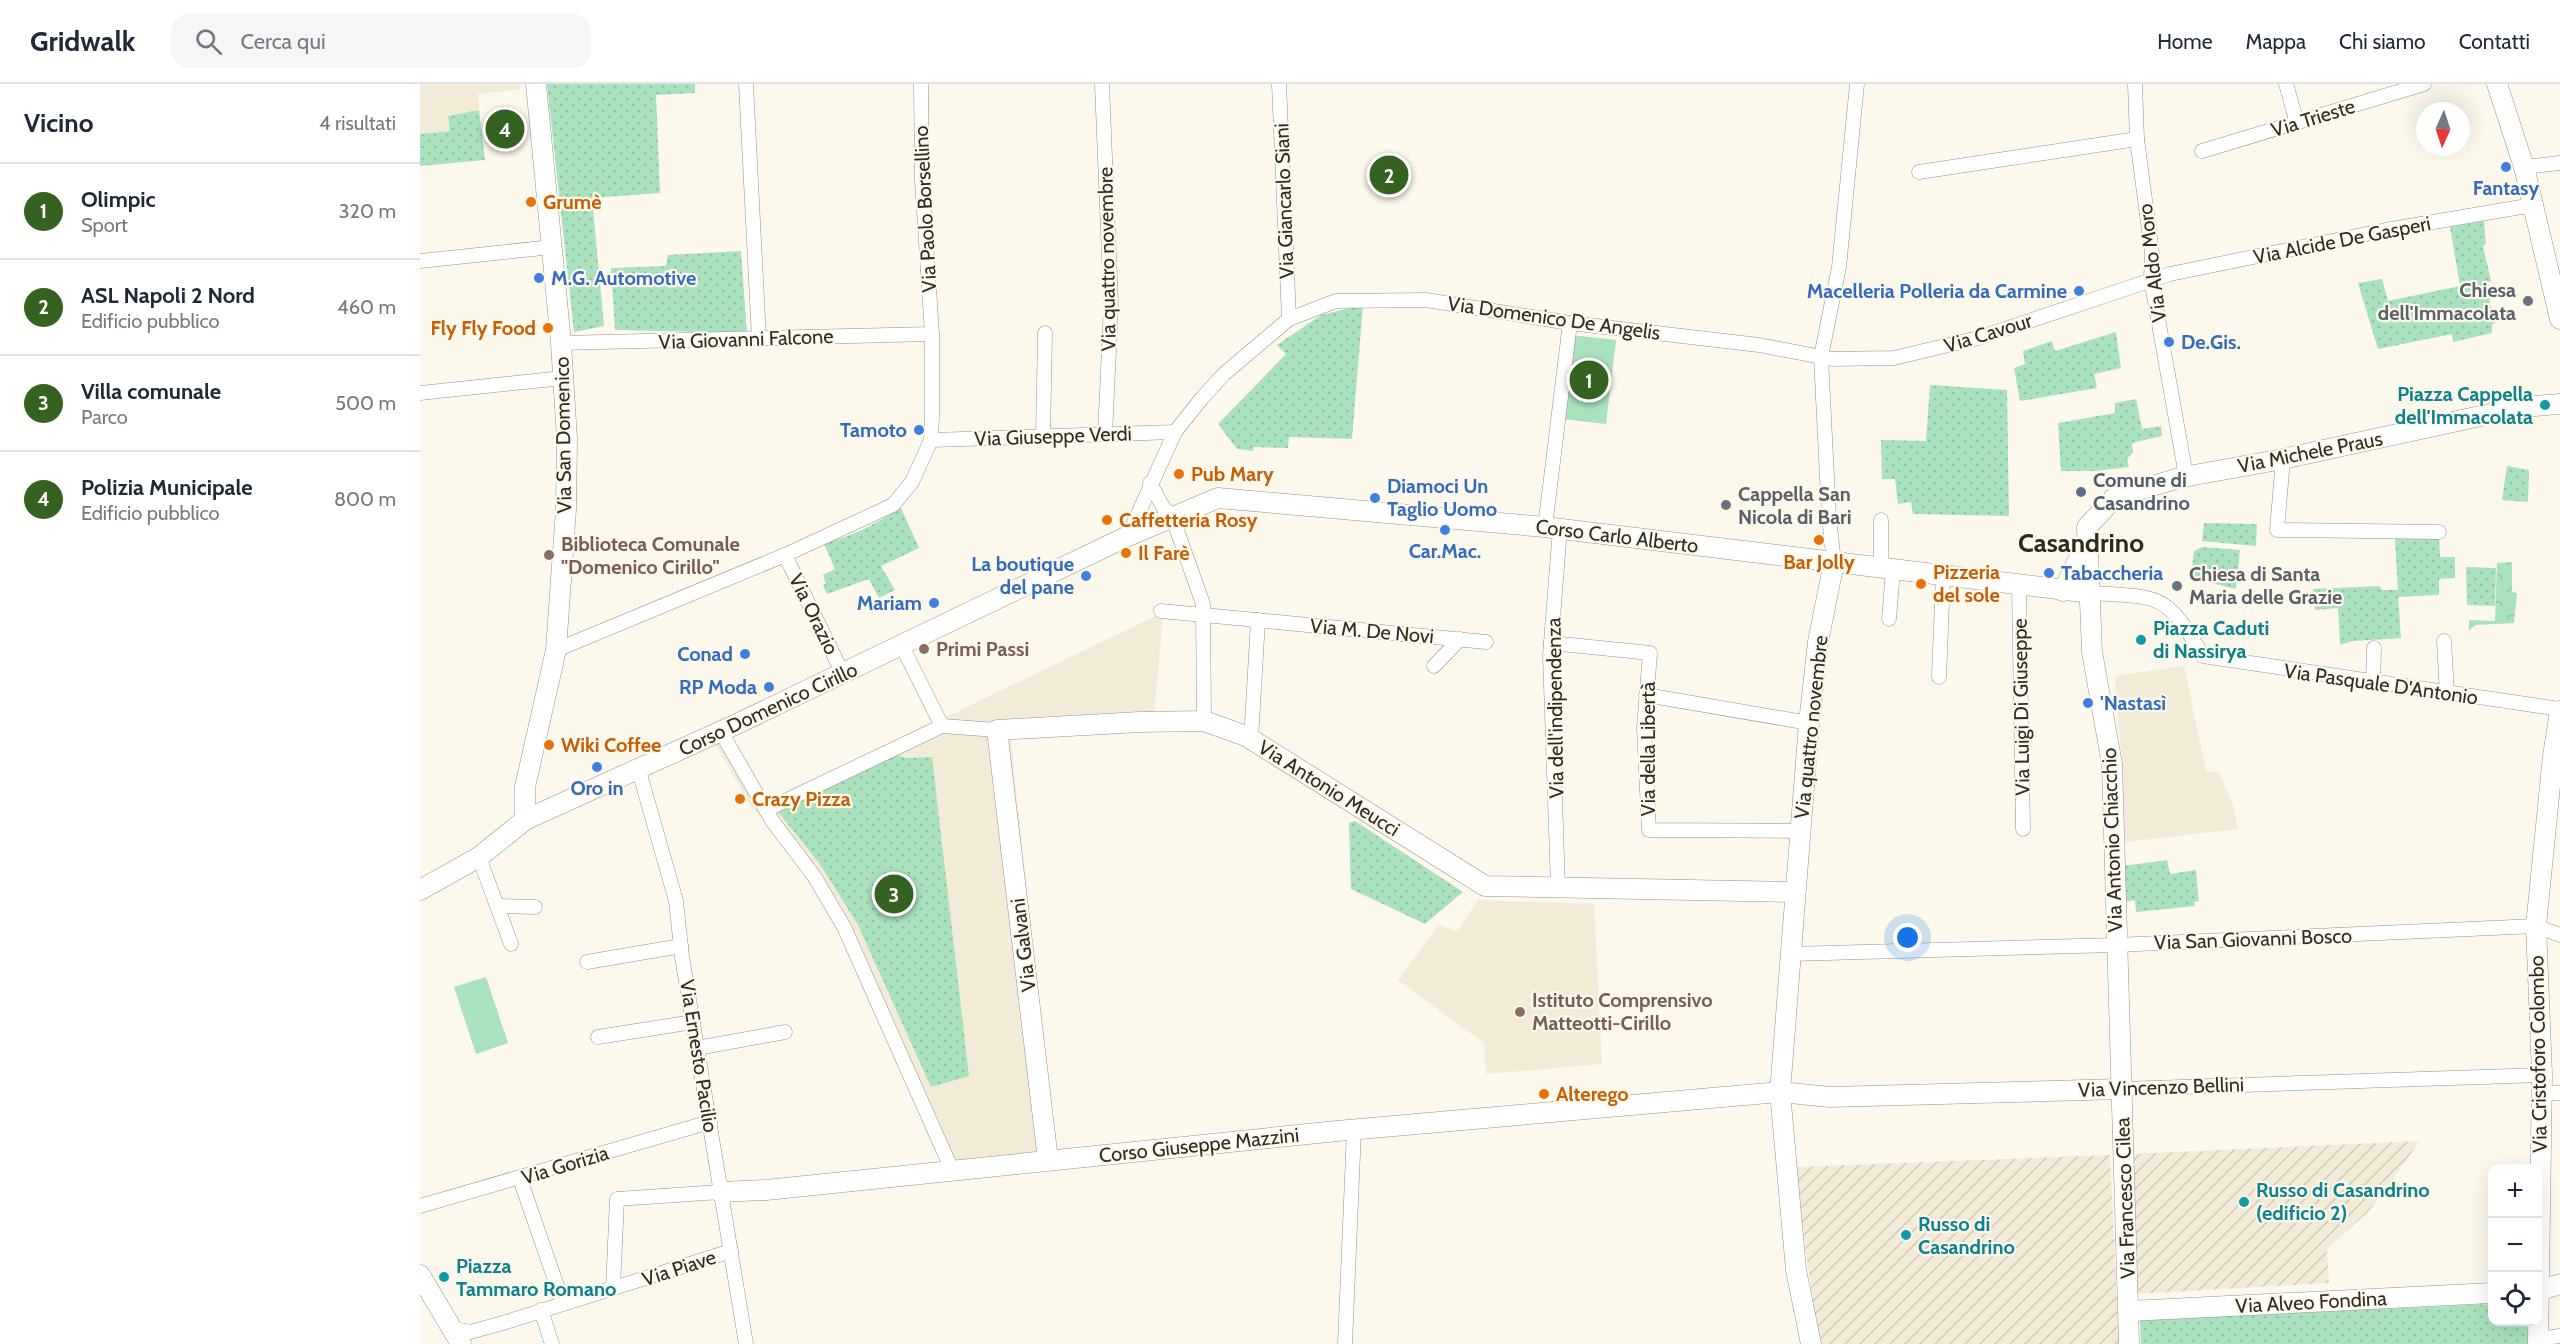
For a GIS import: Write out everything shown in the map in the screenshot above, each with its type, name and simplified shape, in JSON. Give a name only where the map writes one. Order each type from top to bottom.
[{"type":"street","name":"Via San Domenico","points":[[525,820],[525,788],[556,650],[566,509],[567,439],[561,343],[536,84]]},
{"type":"street","points":[[746,84],[759,339]]},
{"type":"street","name":"Via Paolo Borsellino","points":[[921,84],[922,180],[932,334],[931,440]]},
{"type":"street","name":"Via quattro novembre","points":[[1102,84],[1111,305],[1105,435]]},
{"type":"street","name":"Via Giancarlo Siani","points":[[1279,84],[1289,319]]},
{"type":"street","points":[[1834,562],[1829,518],[1821,357],[1839,267],[1857,84]]},
{"type":"street","name":"Via Aldo Moro","points":[[2135,84],[2137,139],[2152,253],[2151,279],[2186,476]]},
{"type":"street","points":[[2286,84],[2297,123]]},
{"type":"street","name":"Via Trieste","points":[[2202,151],[2424,84]]},
{"type":"street","points":[[2497,84],[2524,167],[2560,319]]},
{"type":"street","points":[[1918,172],[2137,139]]},
{"type":"street","points":[[2524,167],[2560,163]]},
{"type":"street","name":"Via Alcide De Gasperi","points":[[2151,279],[2386,230],[2533,205]]},
{"type":"street","points":[[420,261],[552,247]]},
{"type":"street","name":"Via Cavour","points":[[1821,357],[1894,358],[1926,352],[1978,338],[2151,279]]},
{"type":"street","name":"Via Domenico De Angelis","points":[[1289,319],[1336,302],[1391,299],[1468,305],[1570,323],[1718,339],[1821,357]]},
{"type":"street","points":[[1126,537],[1175,432],[1224,374],[1289,319]]},
{"type":"street","name":"Via dell'indipendenza","points":[[1558,887],[1551,643],[1553,528],[1570,323]]},
{"type":"street","points":[[1043,436],[1045,333]]},
{"type":"street","name":"Via Giovanni Falcone","points":[[561,343],[932,334]]},
{"type":"street","points":[[420,393],[563,378]]},
{"type":"street","name":"Via Michele Praus","points":[[2522,407],[2560,389]]},
{"type":"street","name":"Via Michele Praus","points":[[2086,544],[2086,527],[2115,497],[2186,476],[2283,459],[2522,407],[2560,404]]},
{"type":"street","name":"Via Giuseppe Verdi","points":[[931,440],[1175,432]]},
{"type":"street","points":[[556,650],[785,555],[893,505],[912,482],[931,440]]},
{"type":"street","points":[[2283,459],[2277,530],[2439,532]]},
{"type":"street","points":[[1150,483],[1163,507],[1172,516],[1203,604],[1204,721]]},
{"type":"street","name":"Corso Carlo Alberto","points":[[1126,537],[1204,502],[1234,498],[1553,528],[1943,577],[2091,593]]},
{"type":"street","points":[[1881,520],[1887,569],[1889,619]]},
{"type":"street","name":"Corso Domenico Cirillo","points":[[420,890],[479,857],[525,820],[639,771],[1126,537]]},
{"type":"street","points":[[2063,591],[2086,544]]},
{"type":"street","name":"Via Antonio Chiacchio","points":[[2086,544],[2091,593],[2092,652],[2112,764],[2115,945]]},
{"type":"street","name":"Via Orazio","points":[[785,555],[843,674]]},
{"type":"street","name":"Via quattro novembre","points":[[1810,1344],[1796,1270],[1780,1092],[1809,723],[1818,642],[1834,562]]},
{"type":"street","points":[[1938,677],[1943,577]]},
{"type":"street","name":"Via Luigi Di Giuseppe","points":[[2019,585],[2023,829]]},
{"type":"street","name":"Via Pasquale D'Antonio","points":[[2091,593],[2156,599],[2178,616],[2203,656],[2560,710]]},
{"type":"street","points":[[1161,611],[1203,615]]},
{"type":"street","name":"Via M. De Novi","points":[[1203,615],[1486,642]]},
{"type":"street","points":[[1251,740],[1258,620]]},
{"type":"street","points":[[1434,666],[1460,639]]},
{"type":"street","points":[[2444,641],[2447,693]]},
{"type":"street","name":"Via della Libertà","points":[[1551,643],[1650,653],[1646,695],[1649,830],[1800,831]]},
{"type":"street","points":[[766,810],[942,726],[902,646]]},
{"type":"street","points":[[2373,683],[2374,648]]},
{"type":"street","points":[[1646,695],[1809,723]]},
{"type":"street","name":"Via Cristoforo Colombo","points":[[2539,1272],[2548,1087],[2536,926],[2553,756],[2560,710]]},
{"type":"street","name":"Via Antonio Meucci","points":[[942,726],[998,730],[1204,721],[1251,740],[1485,886],[1795,892]]},
{"type":"street","name":"Via Galvani","points":[[998,730],[1048,1160]]},
{"type":"street","points":[[721,732],[766,810],[814,876],[844,927],[952,1170]]},
{"type":"street","name":"Via Ernesto Pacilio","points":[[639,771],[676,901],[693,1022],[746,1344]]},
{"type":"street","points":[[479,857],[499,906],[511,944]]},
{"type":"street","points":[[499,906],[535,907]]},
{"type":"street","points":[[2536,926],[2560,935]]},
{"type":"street","name":"Via San Giovanni Bosco","points":[[1790,954],[2115,945],[2536,926]]},
{"type":"street","name":"Via Francesco Cilea","points":[[2115,945],[2129,1344]]},
{"type":"street","points":[[587,962],[681,946]]},
{"type":"street","points":[[598,1037],[693,1022]]},
{"type":"street","points":[[698,1048],[785,1032]]},
{"type":"street","name":"Via Vincenzo Bellini","points":[[1780,1092],[1830,1097],[2121,1089],[2548,1087]]},
{"type":"street","name":"Corso Giuseppe Mazzini","points":[[613,1288],[617,1199],[766,1190],[1354,1130],[1780,1092]]},
{"type":"street","name":"Via Gorizia","points":[[420,1206],[520,1179],[710,1122]]},
{"type":"street","points":[[1345,1344],[1354,1130]]},
{"type":"street","points":[[520,1179],[563,1303]]},
{"type":"street","name":"Via Piave","points":[[457,1337],[731,1251]]},
{"type":"street","points":[[420,1275],[457,1337]]},
{"type":"street","points":[[2542,1290],[2560,1284]]},
{"type":"street","name":"Via Alveo Fondina","points":[[2128,1311],[2488,1293]]},
{"type":"street","points":[[541,1310],[552,1344]]},
{"type":"street","points":[[2538,1341],[2560,1336]]},
{"type":"shaded area","points":[[420,84],[520,84],[521,89],[478,94],[479,110],[448,116],[450,131],[420,134]]},
{"type":"shaded area","points":[[1157,615],[1163,616],[1153,728],[1013,738],[1011,742],[1055,1154],[943,1166],[838,928],[807,875],[776,831],[751,807],[714,741],[729,735],[764,802],[932,725],[900,660],[914,654],[946,717]]},
{"type":"shaded area","points":[[2184,666],[2206,771],[2219,773],[2233,805],[2238,829],[2125,842],[2119,785],[2123,784],[2115,676]]},
{"type":"shaded area","name":"Istituto Comprensivo Matteotti-Cirillo","points":[[1478,900],[1594,904],[1602,1064],[1486,1074],[1484,1043],[1398,980],[1439,925],[1457,931]]},
{"type":"shaded area","points":[[2420,1141],[2369,1211],[2327,1249],[2329,1283],[2136,1294],[2132,1154]]},
{"type":"shaded area","name":"Russo di Casandrino","points":[[2110,1155],[2119,1344],[1819,1344],[1794,1167]]},
{"type":"green space","points":[[547,84],[695,84],[695,93],[656,95],[660,193],[592,198],[604,326],[574,332]]},
{"type":"green space","points":[[479,110],[485,160],[420,166],[420,134],[450,131],[448,116]]},
{"type":"green space","points":[[2484,221],[2486,244],[2483,246],[2491,281],[2488,282],[2490,304],[2497,322],[2492,324],[2492,333],[2453,342],[2452,334],[2378,349],[2358,283],[2382,279],[2388,301],[2460,286],[2450,227]]},
{"type":"green space","points":[[741,251],[747,333],[615,330],[611,268],[666,266],[668,255]]},
{"type":"green space","points":[[1363,305],[1352,439],[1289,437],[1288,448],[1253,447],[1253,451],[1237,449],[1218,424],[1286,354],[1277,345],[1321,315]]},
{"type":"green space","points":[[2116,332],[2121,368],[2094,374],[2097,388],[2020,401],[2014,368],[2025,364],[2023,351],[2052,341],[2055,351]]},
{"type":"green space","points":[[1571,335],[1616,340],[1606,424],[1562,419]]},
{"type":"green space","points":[[1930,385],[2007,390],[2009,516],[1913,514],[1911,502],[1898,504],[1895,479],[1882,479],[1881,440],[1926,441]]},
{"type":"green space","points":[[2136,399],[2142,429],[2161,426],[2162,436],[2132,443],[2133,452],[2127,459],[2129,467],[2096,471],[2061,471],[2058,423],[2115,413],[2115,403]]},
{"type":"green space","points":[[2507,466],[2529,470],[2528,502],[2502,500]]},
{"type":"green space","points":[[901,508],[919,548],[881,566],[895,590],[879,598],[869,579],[827,594],[823,585],[826,584],[823,575],[835,569],[823,542],[854,534]]},
{"type":"green space","points":[[2204,523],[2257,524],[2256,546],[2202,541]]},
{"type":"green space","points":[[2439,538],[2440,557],[2455,557],[2455,578],[2439,579],[2439,595],[2398,597],[2401,638],[2353,641],[2340,645],[2338,608],[2315,610],[2313,589],[2379,586],[2382,590],[2398,590],[2395,539]]},
{"type":"green space","points":[[2202,547],[2240,550],[2236,589],[2191,578],[2194,551]]},
{"type":"green space","points":[[2512,562],[2512,592],[2517,593],[2514,623],[2476,625],[2469,630],[2469,620],[2495,621],[2497,563]]},
{"type":"green space","points":[[2466,567],[2496,568],[2495,606],[2467,605]]},
{"type":"green space","points":[[897,755],[905,758],[932,757],[969,1076],[931,1087],[858,925],[820,864],[775,808]]},
{"type":"green space","points":[[1355,821],[1463,892],[1425,924],[1351,889],[1349,823]]},
{"type":"green space","points":[[2167,860],[2170,874],[2196,870],[2199,901],[2194,902],[2195,906],[2136,912],[2135,900],[2123,902],[2122,866]]},
{"type":"green space","points":[[486,977],[508,1043],[476,1054],[454,987]]},
{"type":"green space","points":[[2488,1304],[2488,1326],[2530,1326],[2529,1344],[2141,1344],[2140,1320]]},
{"type":"place","name":"Polizia Municipale","points":[[505,129]]},
{"type":"place","name":"Fantasy","points":[[2506,167]]},
{"type":"place","name":"ASL Napoli 2 Nord","points":[[1389,175]]},
{"type":"place","name":"Grumè","points":[[531,202]]},
{"type":"place","name":"M.G. Automotive","points":[[539,278]]},
{"type":"place","name":"Macelleria Polleria da Carmine","points":[[2079,291]]},
{"type":"place","name":"Chiesa dell'Immacolata","points":[[2528,301]]},
{"type":"place","name":"Fly Fly Food","points":[[548,328]]},
{"type":"place","name":"De.Gis.","points":[[2169,342]]},
{"type":"place","name":"Olimpic","points":[[1589,380]]},
{"type":"place","name":"Piazza Cappella dell'Immacolata","points":[[2545,405]]},
{"type":"place","name":"Tamoto","points":[[919,430]]},
{"type":"place","name":"Pub Mary","points":[[1179,474]]},
{"type":"place","name":"Comune di Casandrino","points":[[2081,492]]},
{"type":"place","name":"Diamoci Un Taglio Uomo","points":[[1375,498]]},
{"type":"place","name":"Cappella San Nicola di Bari","points":[[1726,505]]},
{"type":"place","name":"Caffetteria Rosy","points":[[1107,520]]},
{"type":"place","name":"Car.Mac.","points":[[1445,530]]},
{"type":"place","name":"Bar Jolly","points":[[1819,540]]},
{"type":"place","name":"Il Farè","points":[[1126,553]]},
{"type":"place","name":"Biblioteca Comunale \"Domenico Cirillo\"","points":[[549,555]]},
{"type":"place","name":"Tabaccheria","points":[[2049,573]]},
{"type":"place","name":"La boutique del pane","points":[[1086,576]]},
{"type":"place","name":"Pizzeria del sole","points":[[1921,584]]},
{"type":"place","name":"Chiesa di Santa Maria delle Grazie","points":[[2177,586]]},
{"type":"place","name":"Mariam","points":[[934,603]]},
{"type":"place","name":"Piazza Caduti di Nassirya","points":[[2141,640]]},
{"type":"place","name":"Primi Passi","points":[[924,649]]},
{"type":"place","name":"Conad","points":[[745,654]]},
{"type":"place","name":"RP Moda","points":[[769,687]]},
{"type":"place","name":"'Nastasì","points":[[2088,703]]},
{"type":"place","name":"Wiki Coffee","points":[[549,745]]},
{"type":"place","name":"Oro in","points":[[597,767]]},
{"type":"place","name":"Crazy Pizza","points":[[740,799]]},
{"type":"place","name":"Villa comunale","points":[[894,894]]},
{"type":"place","name":"Istituto Comprensivo Matteotti-Cirillo","points":[[1520,1012]]},
{"type":"place","name":"Alterego","points":[[1544,1094]]},
{"type":"place","name":"Russo di Casandrino (edificio 2)","points":[[2244,1202]]},
{"type":"place","name":"Russo di Casandrino","points":[[1906,1235]]},
{"type":"place","name":"Piazza Tammaro Romano","points":[[444,1277]]},
{"type":"district","name":"Casandrino","points":[[2081,543]]}]
